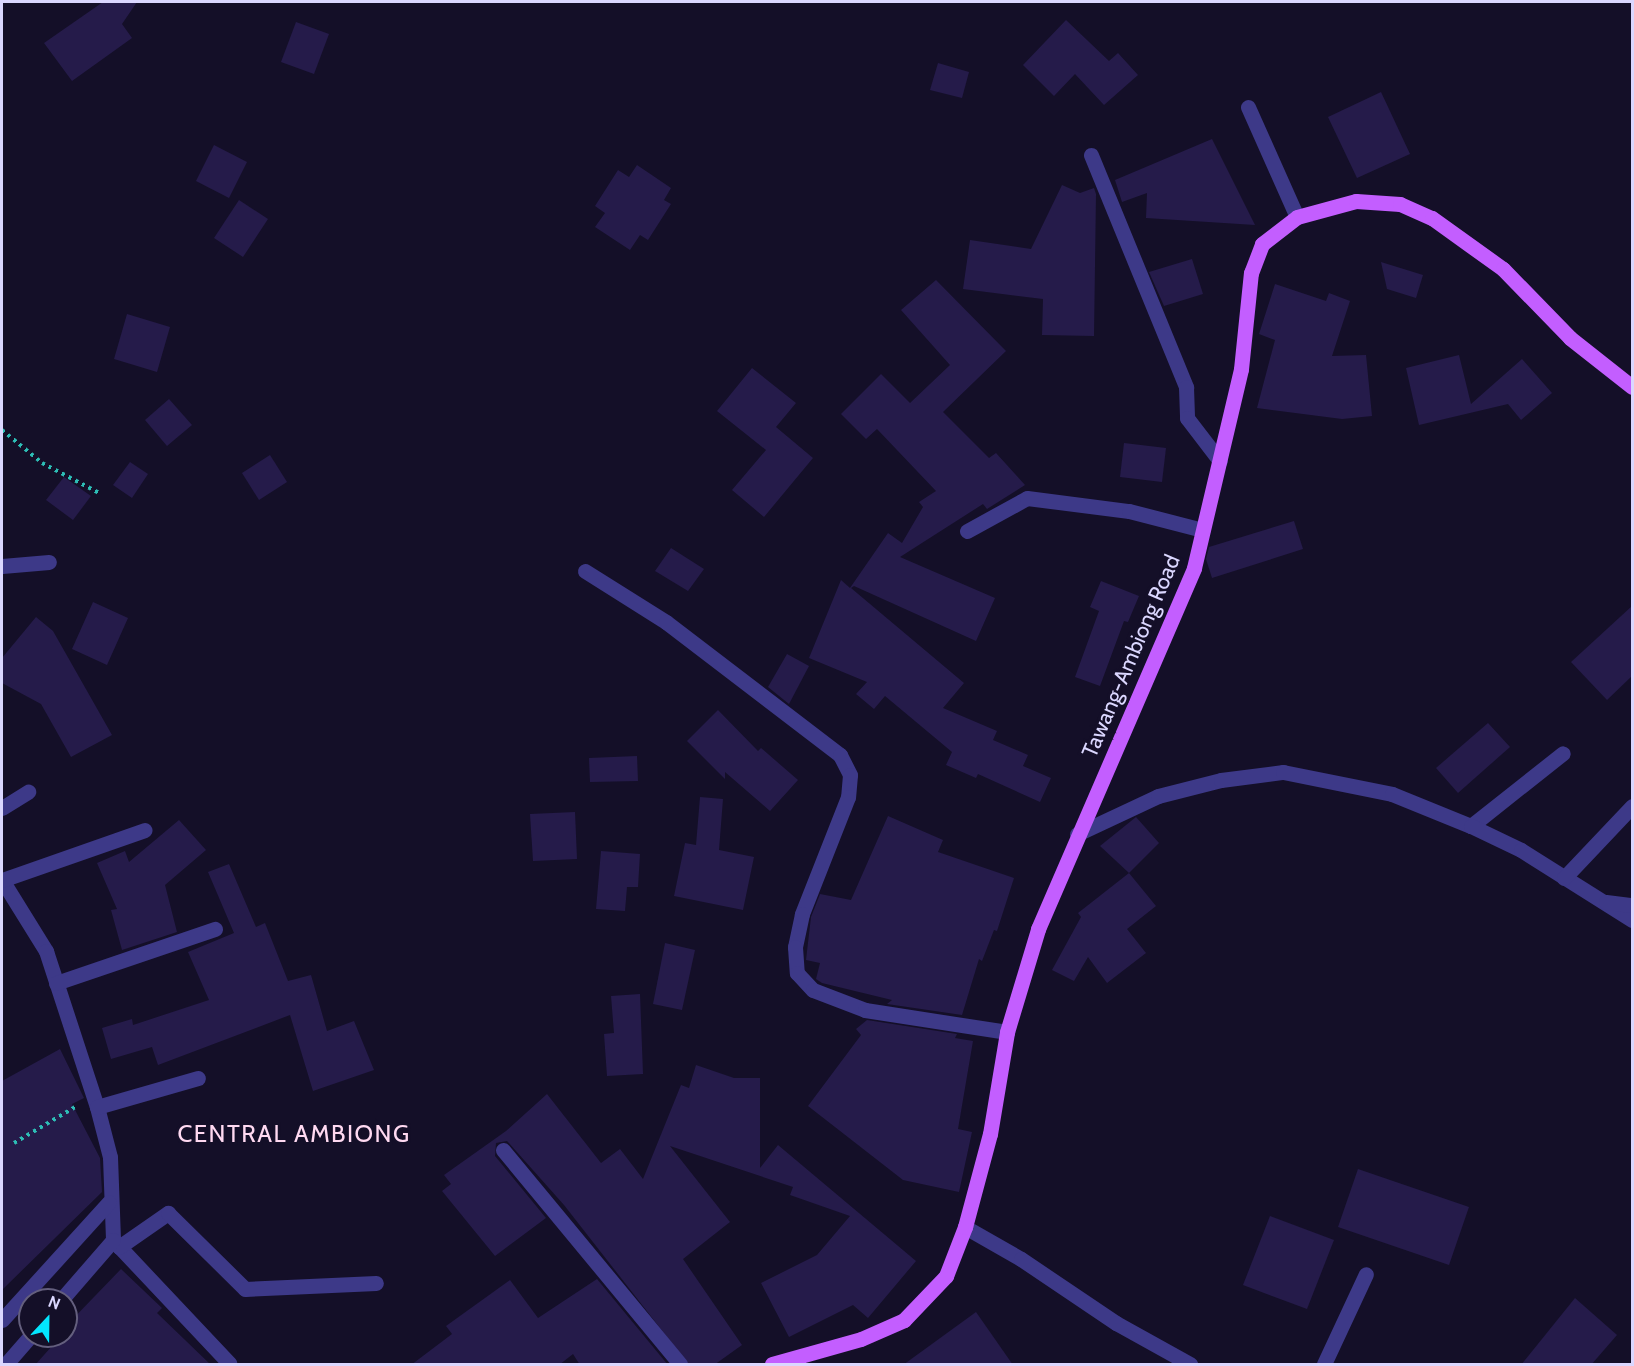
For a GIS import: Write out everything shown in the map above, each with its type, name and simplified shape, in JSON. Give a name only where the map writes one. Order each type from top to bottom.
[{"type":"main road","name":"Tawang-Ambiong Road","points":[[772,1365],[861,1339],[904,1320],[946,1276],[965,1227],[990,1134],[1006,1032],[1038,929],[1077,834],[1120,746],[1190,579],[1241,369],[1251,273],[1262,244],[1297,217],[1356,201],[1400,204],[1432,218],[1503,269],[1570,338],[1632,387]]},
{"type":"street","points":[[1248,107],[1297,217]]},
{"type":"street","points":[[1091,155],[1186,387],[1187,418],[1220,461]]},
{"type":"street","points":[[967,531],[1027,498],[1129,511],[1203,530]]},
{"type":"street","points":[[2,566],[49,562]]},
{"type":"street","points":[[585,571],[666,622],[840,755],[850,775],[848,797],[801,914],[795,947],[797,974],[813,990],[865,1010],[1006,1032]]},
{"type":"street","points":[[1471,826],[1563,753]]},
{"type":"street","points":[[1077,834],[1158,796],[1221,780],[1284,772],[1392,794],[1471,826],[1521,850],[1632,920]]},
{"type":"street","points":[[2,808],[28,792]]},
{"type":"street","points":[[1564,878],[1632,806]]},
{"type":"street","points":[[145,830],[2,880],[46,951],[95,1101],[110,1157],[109,1202],[116,1244],[230,1365]]},
{"type":"street","points":[[1603,902],[1632,904]]},
{"type":"street","points":[[56,982],[215,929]]},
{"type":"street","points":[[95,1101],[198,1078]]},
{"type":"street","points":[[503,1150],[680,1365]]},
{"type":"street","points":[[2,1320],[109,1202]]},
{"type":"street","points":[[73,1288],[116,1244],[168,1213],[245,1289],[376,1283]]},
{"type":"street","points":[[965,1227],[1022,1259],[1116,1323],[1190,1365]]},
{"type":"street","points":[[1324,1365],[1365,1274]]},
{"type":"street","points":[[6,1364],[20,1348]]},
{"type":"path","points":[[2,430],[42,463],[101,494]]},
{"type":"path","points":[[14,1143],[95,1101]]},
{"type":"building","points":[[103,2],[137,2],[122,24],[132,38],[72,81],[44,43]]},
{"type":"building","points":[[1066,20],[1109,61],[1118,53],[1138,75],[1104,105],[1075,74],[1054,96],[1023,65]]},
{"type":"building","points":[[296,22],[329,34],[314,74],[281,62]]},
{"type":"building","points":[[938,63],[969,72],[962,98],[930,90]]},
{"type":"building","points":[[1381,92],[1410,154],[1357,178],[1328,117]]},
{"type":"building","points":[[1212,139],[1255,225],[1146,218],[1147,193],[1122,202],[1115,180]]},
{"type":"building","points":[[214,145],[247,162],[229,198],[196,181]]},
{"type":"building","points":[[637,165],[671,188],[664,200],[671,204],[648,240],[640,235],[630,250],[595,227],[605,213],[595,206],[618,170],[629,177]]},
{"type":"building","points":[[1062,185],[1080,193],[1094,188],[1096,194],[1094,336],[1042,335],[1043,299],[963,289],[970,240],[1031,249]]},
{"type":"building","points":[[239,200],[268,219],[243,257],[214,238]]},
{"type":"building","points":[[1192,259],[1203,294],[1164,306],[1149,272]]},
{"type":"building","points":[[1381,262],[1423,275],[1416,298],[1387,289]]},
{"type":"building","points":[[936,280],[1006,351],[943,412],[989,458],[996,453],[1025,485],[987,509],[983,504],[900,557],[995,598],[976,641],[854,586],[851,588],[964,683],[943,708],[997,731],[993,740],[1028,755],[1023,766],[1051,778],[1040,802],[978,774],[976,778],[946,765],[952,752],[885,696],[874,709],[856,694],[867,682],[809,658],[841,580],[850,588],[888,533],[902,543],[923,507],[919,502],[936,491],[877,429],[866,439],[841,414],[881,374],[910,403],[950,365],[901,310]]},
{"type":"building","points":[[1275,284],[1326,301],[1329,293],[1350,301],[1332,356],[1366,355],[1372,416],[1342,419],[1257,408],[1275,340],[1259,334]]},
{"type":"building","points":[[127,314],[170,327],[157,372],[114,359]]},
{"type":"building","points":[[1459,355],[1471,404],[1522,359],[1552,393],[1521,420],[1508,404],[1419,425],[1406,368]]},
{"type":"building","points":[[752,368],[796,403],[776,427],[813,458],[764,517],[732,490],[766,450],[717,411]]},
{"type":"building","points":[[169,399],[192,425],[167,446],[145,420]]},
{"type":"building","points":[[1124,443],[1166,448],[1162,482],[1120,477]]},
{"type":"building","points":[[270,455],[287,482],[259,500],[242,473]]},
{"type":"building","points":[[130,462],[148,474],[132,498],[113,485]]},
{"type":"building","points":[[64,477],[91,496],[73,520],[46,500]]},
{"type":"building","points":[[1294,521],[1303,549],[1212,578],[1206,559],[1209,547]]},
{"type":"building","points":[[671,548],[704,569],[688,591],[655,571]]},
{"type":"building","points":[[1101,581],[1139,596],[1128,622],[1124,621],[1100,686],[1075,677],[1099,611],[1090,607]]},
{"type":"building","points":[[93,602],[128,618],[107,665],[72,649]]},
{"type":"building","points":[[1632,606],[1632,676],[1607,700],[1571,662]]},
{"type":"building","points":[[36,617],[53,631],[112,735],[71,757],[41,704],[2,683],[2,658]]},
{"type":"building","points":[[787,654],[809,666],[789,704],[768,687]]},
{"type":"building","points":[[718,710],[758,751],[761,748],[798,780],[770,811],[725,772],[725,779],[687,741]]},
{"type":"building","points":[[1488,723],[1510,747],[1458,793],[1436,768]]},
{"type":"building","points":[[637,756],[638,781],[590,782],[589,758]]},
{"type":"building","points":[[700,797],[723,799],[719,850],[754,857],[743,910],[674,896],[685,843],[696,845]]},
{"type":"building","points":[[575,812],[577,859],[533,861],[530,814]]},
{"type":"building","points":[[888,816],[943,840],[938,852],[1014,878],[997,931],[994,930],[982,961],[979,959],[962,1015],[887,1004],[892,1000],[822,983],[816,979],[820,963],[806,960],[811,917],[820,894],[851,900]]},
{"type":"building","points":[[1136,817],[1159,843],[1129,873],[1100,846]]},
{"type":"building","points":[[179,820],[206,850],[165,885],[177,932],[122,950],[111,910],[117,909],[97,863],[125,851],[129,862]]},
{"type":"building","points":[[601,851],[640,854],[638,887],[627,887],[625,911],[596,909]]},
{"type":"building","points":[[229,864],[256,927],[265,923],[288,981],[311,975],[327,1031],[354,1021],[374,1070],[313,1091],[290,1015],[158,1065],[152,1047],[111,1059],[102,1028],[132,1019],[133,1025],[209,1000],[188,952],[234,933],[208,872]]},
{"type":"building","points":[[1129,873],[1156,906],[1127,929],[1146,953],[1107,983],[1088,957],[1074,981],[1052,970],[1081,917],[1078,913]]},
{"type":"building","points":[[665,943],[695,950],[682,1010],[653,1004]]},
{"type":"building","points":[[640,994],[643,1074],[607,1076],[604,1034],[614,1033],[611,996]]},
{"type":"building","points":[[867,1020],[957,1034],[955,1038],[973,1041],[958,1129],[972,1132],[959,1192],[903,1180],[808,1106],[861,1035],[856,1029]]},
{"type":"building","points":[[60,1049],[84,1098],[72,1104],[100,1158],[102,1192],[2,1290],[2,1081]]},
{"type":"building","points":[[696,1065],[734,1078],[760,1078],[760,1168],[778,1145],[916,1261],[868,1318],[853,1305],[789,1337],[761,1283],[817,1255],[850,1216],[790,1195],[793,1187],[670,1146],[730,1222],[683,1259],[742,1345],[714,1365],[689,1365],[564,1205],[507,1141],[496,1143],[495,1156],[546,1218],[495,1256],[442,1191],[451,1184],[444,1175],[506,1131],[547,1094],[601,1163],[620,1149],[643,1179],[681,1085],[689,1088]]},
{"type":"building","points":[[1358,1169],[1469,1207],[1449,1265],[1338,1227]]},
{"type":"building","points":[[1270,1216],[1334,1240],[1307,1309],[1243,1285]]},
{"type":"building","points":[[121,1269],[162,1308],[157,1313],[211,1365],[35,1365],[50,1348],[78,1348],[78,1314]]},
{"type":"building","points":[[597,1279],[668,1365],[580,1365],[573,1354],[559,1365],[411,1365],[452,1334],[446,1326],[510,1280],[538,1318]]},
{"type":"building","points":[[1575,1298],[1617,1335],[1591,1365],[1521,1365]]},
{"type":"building","points":[[976,1312],[1013,1365],[903,1365]]},
{"type":"district","name":"CENTRAL AMBIONG","points":[[294,1134]]}]
